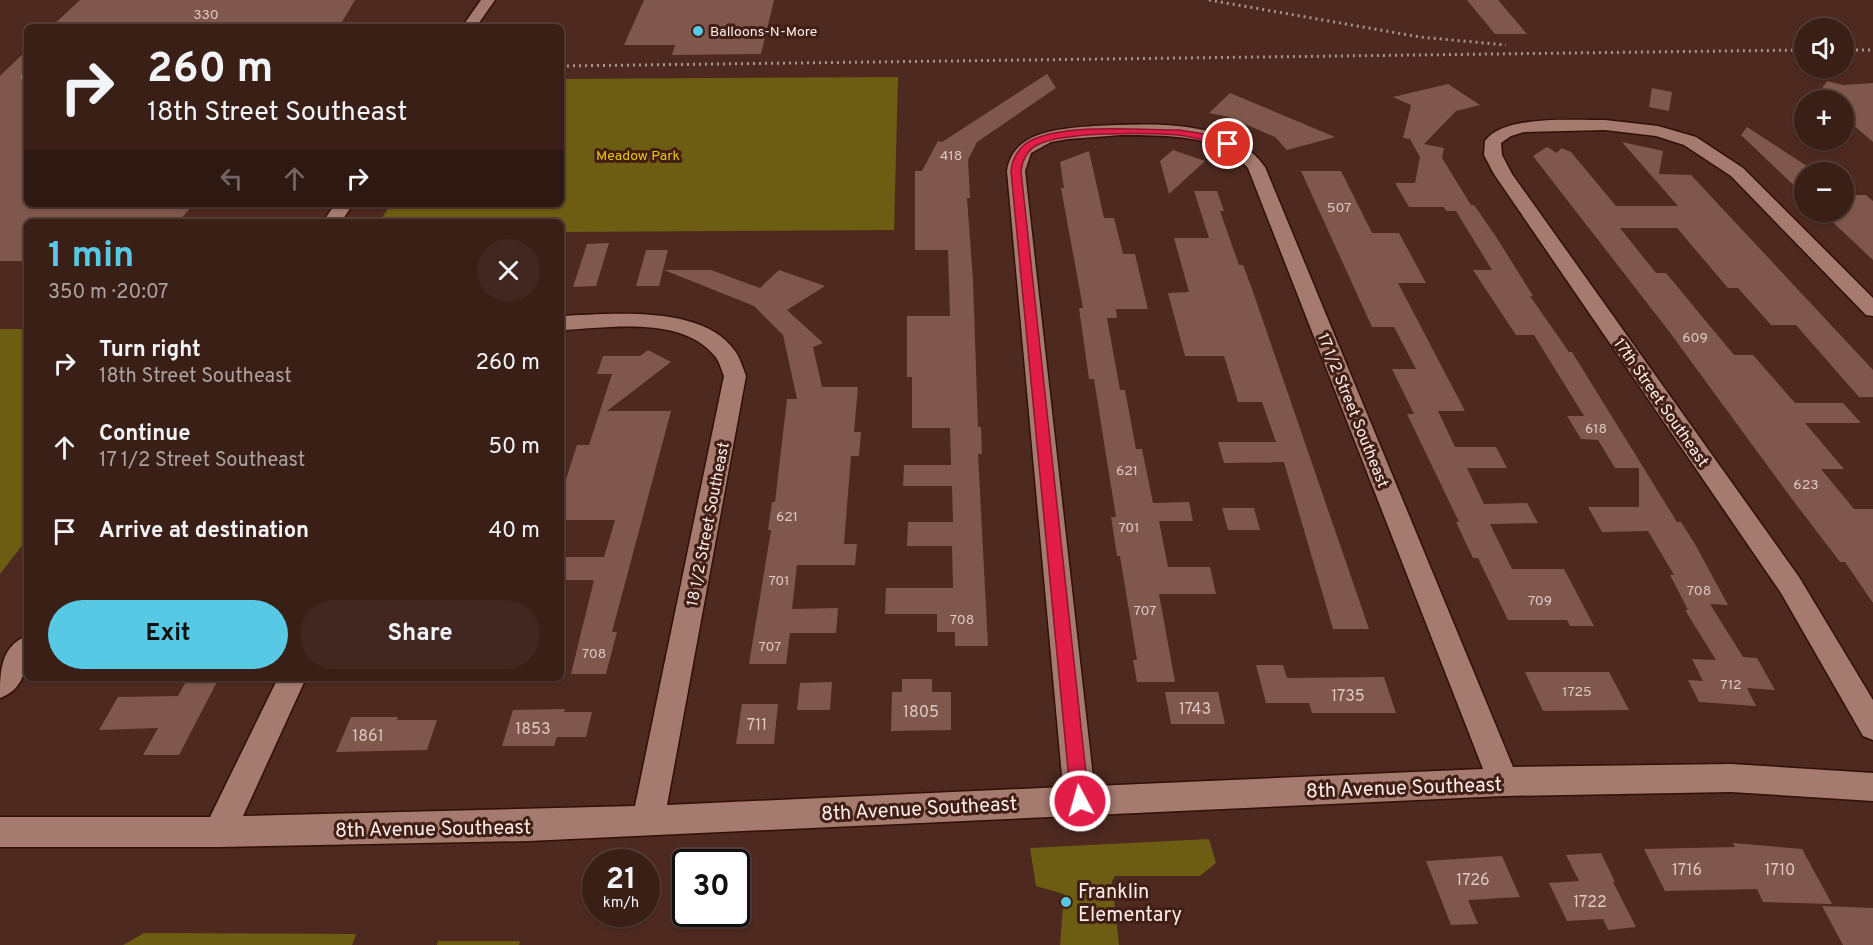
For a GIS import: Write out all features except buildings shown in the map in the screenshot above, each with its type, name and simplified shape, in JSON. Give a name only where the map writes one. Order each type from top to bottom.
[{"type":"street","points":[[471,24],[488,0]]},
{"type":"street","name":"17th Street Southeast","points":[[1873,310],[1737,172],[1703,148],[1680,137],[1640,128],[1564,125],[1533,126],[1505,132],[1493,141],[1493,155],[1503,174],[1790,585],[1873,727]]},
{"type":"street","name":"17 1/2 Street Southeast","points":[[1080,801],[1016,171],[1017,159],[1023,150],[1041,140],[1068,133],[1179,133],[1216,139],[1243,154],[1256,167],[1504,782]]},
{"type":"street","name":"18 1/2 Street Southeast","points":[[564,323],[655,322],[696,330],[724,351],[730,359],[735,376],[648,821]]},
{"type":"street","points":[[0,686],[24,652]]},
{"type":"street","points":[[219,832],[291,681]]},
{"type":"street","name":"8th Avenue Southeast","points":[[0,832],[219,832],[472,828],[1504,782],[1731,778],[1873,787]]},
{"type":"green space","name":"Meadow Park","points":[[898,77],[894,230],[564,232],[564,219],[381,219],[389,207],[564,207],[564,79]]},
{"type":"green space","points":[[0,329],[24,329],[24,543],[0,574]]},
{"type":"green space","points":[[1209,839],[1216,863],[1200,876],[1115,876],[1112,881],[1119,945],[1060,945],[1064,894],[1036,886],[1030,848]]},
{"type":"green space","points":[[144,933],[356,934],[352,945],[123,945]]},
{"type":"green space","points":[[438,941],[520,941],[519,945],[437,945]]},
{"type":"railway","points":[[1209,0],[1420,37],[1506,45]]},
{"type":"railway","points":[[564,66],[1794,50]]},
{"type":"railway","points":[[1854,50],[1873,50]]},
{"type":"place","name":"Balloons-N-More","points":[[698,31]]},
{"type":"place","name":"Franklin Elementary","points":[[1066,902]]},
{"type":"route","points":[[1080,801],[1016,171],[1017,159],[1023,150],[1033,143],[1054,135],[1068,133],[1179,133],[1216,139],[1228,144]]}]
